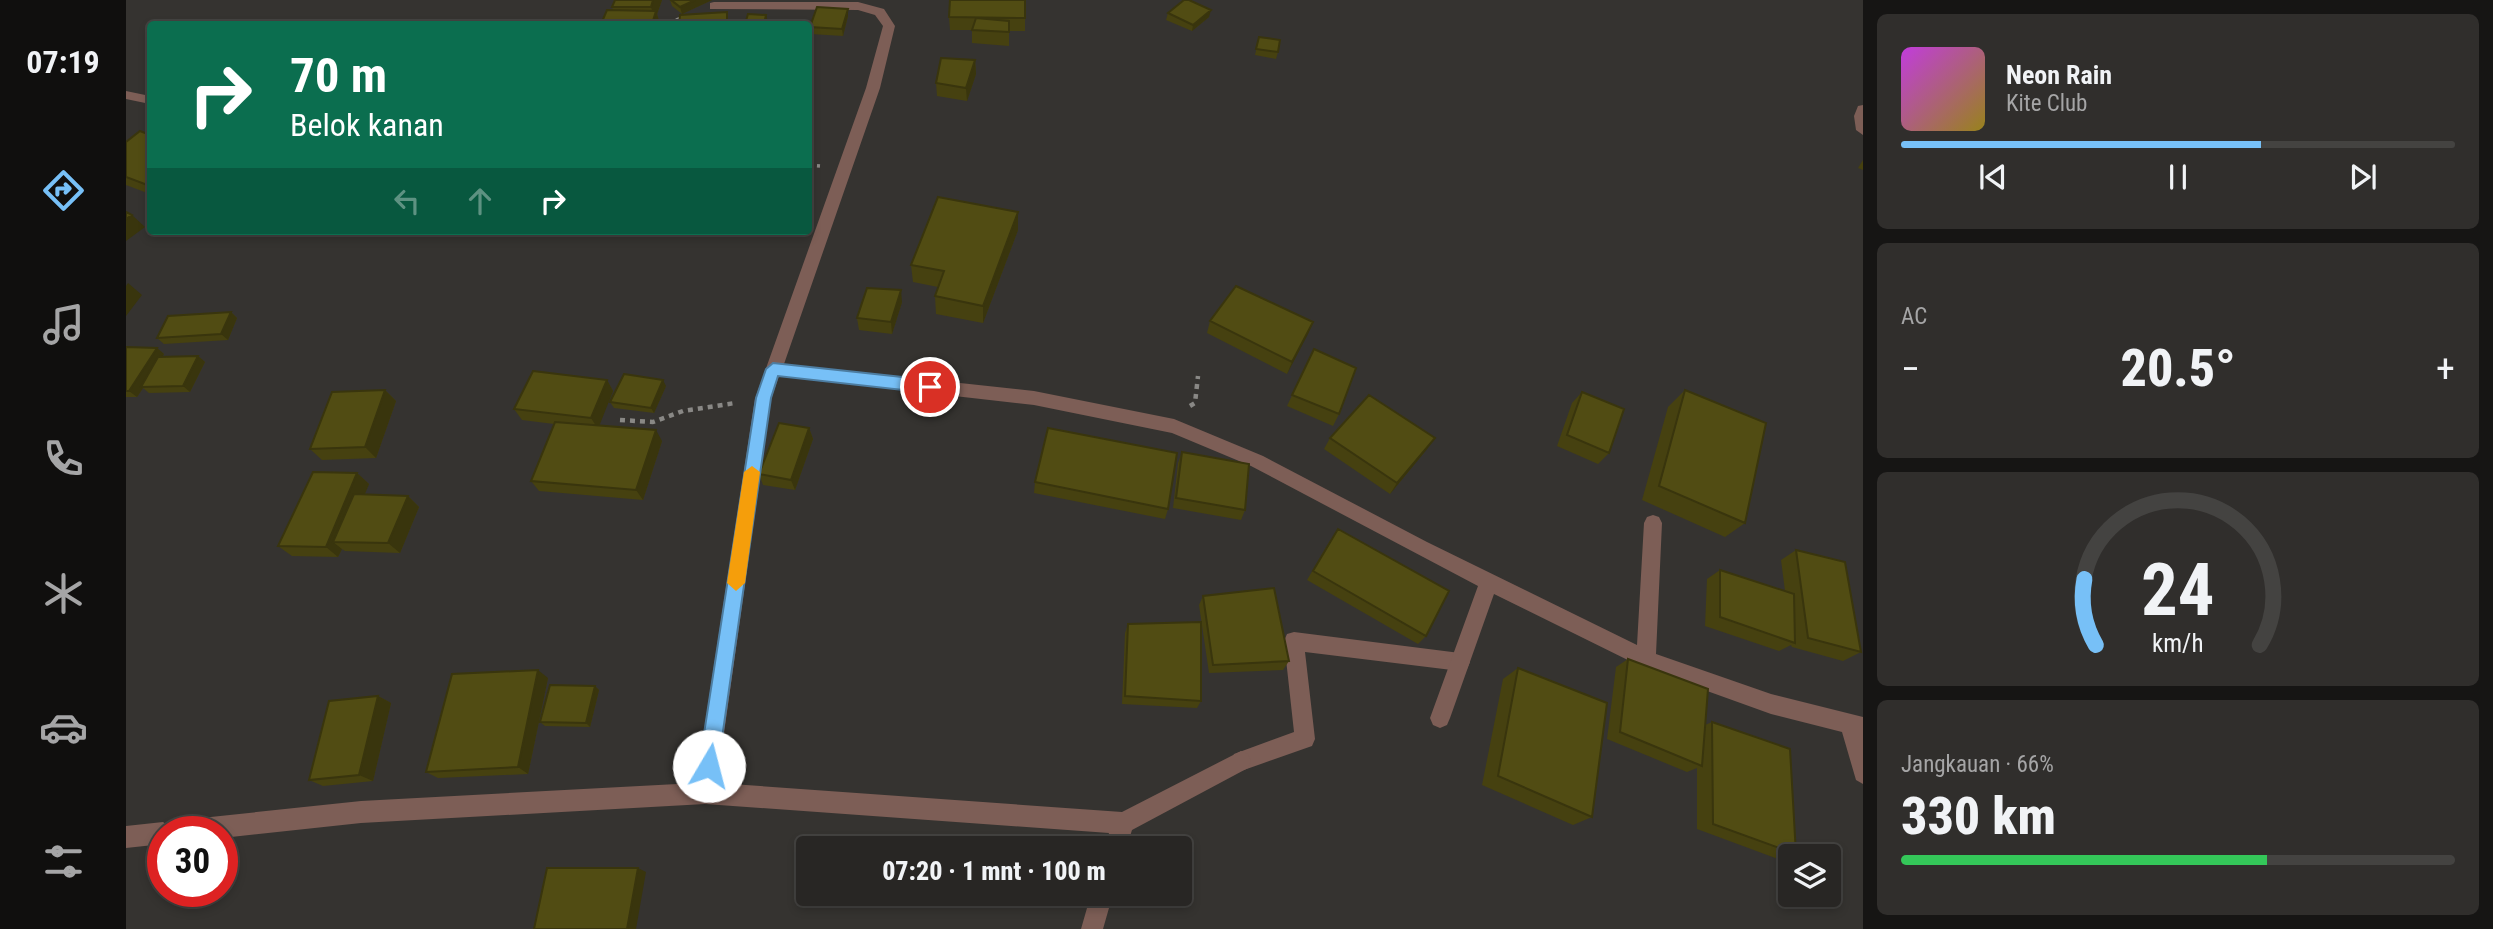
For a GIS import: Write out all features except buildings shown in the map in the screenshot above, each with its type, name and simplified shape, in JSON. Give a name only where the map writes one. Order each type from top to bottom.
[{"type":"street","points":[[705,793],[763,398],[873,88],[889,26],[880,12],[858,6],[714,6]]},
{"type":"street","points":[[126,95],[147,99]]},
{"type":"street","points":[[1863,109],[1863,130]]},
{"type":"street","points":[[773,369],[1034,398],[1174,426],[1257,461],[1488,583],[1646,660],[1771,704],[1857,726],[1863,773]]},
{"type":"street","points":[[1646,660],[1653,523]]},
{"type":"street","points":[[1440,718],[1488,583]]},
{"type":"street","points":[[238,825],[361,812],[705,793],[1123,823],[1241,761],[1305,739],[1294,641],[1460,662]]},
{"type":"street","points":[[1119,836],[1123,823]]},
{"type":"street","points":[[126,837],[147,835]]},
{"type":"street","points":[[1092,929],[1099,906]]},
{"type":"path","points":[[620,420],[653,422],[682,411],[763,398]]},
{"type":"slow traffic","points":[[736,583],[752,472]]},
{"type":"route","points":[[709,766],[763,398],[773,369],[930,387]]}]
